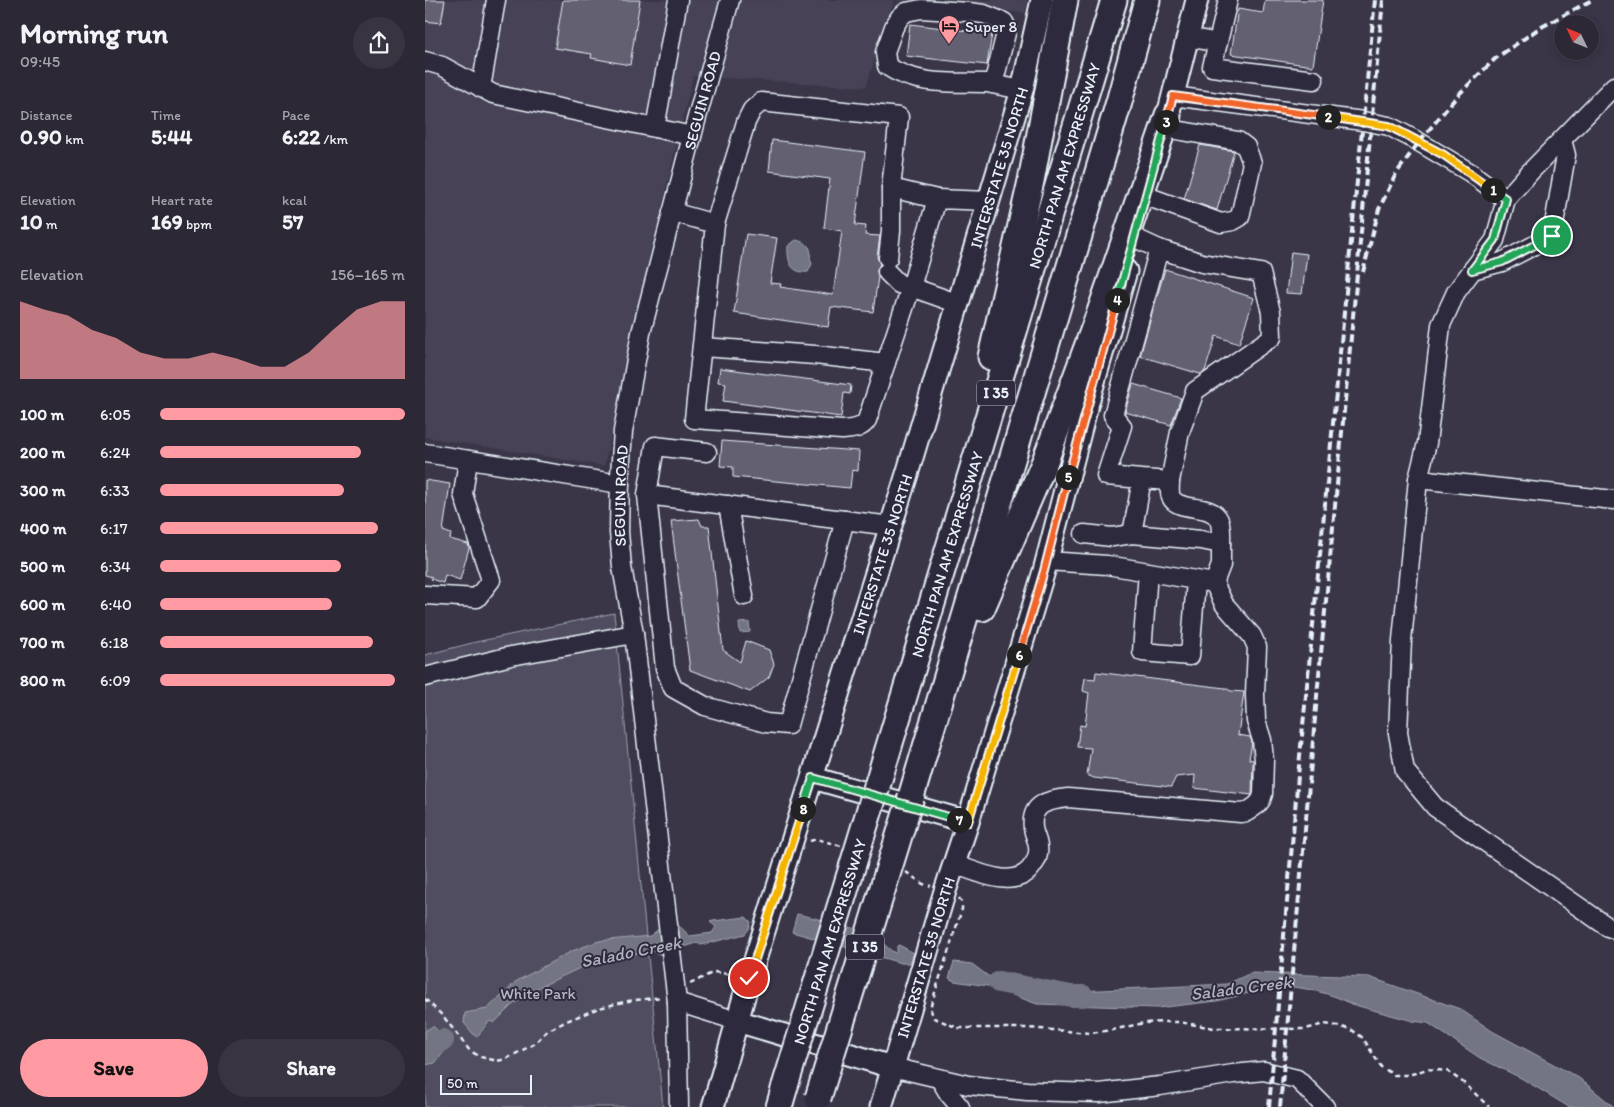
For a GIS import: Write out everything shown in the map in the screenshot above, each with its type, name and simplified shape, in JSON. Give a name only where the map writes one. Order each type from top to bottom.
[{"type":"highway","points":[[980,446],[988,373],[1005,289],[1031,180],[1065,0]]},
{"type":"highway","name":"NORTH PAN AM EXPRESSWAY","points":[[782,1096],[1114,0]]},
{"type":"highway","name":"NORTH PAN AM EXPRESSWAY","points":[[817,1102],[911,797],[1119,102],[1147,0]]},
{"type":"highway","points":[[931,730],[1045,461],[1098,320],[1169,113]]},
{"type":"main road","name":"INTERSTATE 35 NORTH","points":[[713,1107],[737,1021],[813,778],[833,706],[891,526],[959,304],[1022,90],[1043,0]]},
{"type":"main road","name":"INTERSTATE 35 NORTH","points":[[881,1107],[1047,561],[1086,409],[1169,113],[1197,0]]},
{"type":"main road","points":[[813,778],[968,822]]},
{"type":"main road","points":[[737,1021],[892,1067]]},
{"type":"street","points":[[481,88],[496,0]]},
{"type":"street","points":[[655,128],[677,0]]},
{"type":"street","name":"SEGUIN ROAD","points":[[679,1107],[673,972],[634,634],[622,567],[619,532],[620,484],[623,431],[641,332],[730,0]]},
{"type":"street","points":[[1228,0],[1212,67],[1314,80]]},
{"type":"street","points":[[992,84],[1007,29],[1004,22],[984,14],[921,9],[907,12],[900,16],[893,26],[885,52],[887,66],[898,74],[916,79],[992,84],[1022,90]]},
{"type":"street","points":[[1188,37],[1218,43]]},
{"type":"street","points":[[425,61],[442,66],[493,94],[692,136]]},
{"type":"street","points":[[1614,86],[1506,199],[1495,240],[1456,292],[1441,325],[1427,443],[1418,479],[1402,640],[1398,733],[1405,772],[1435,807],[1608,927],[1614,929]]},
{"type":"street","points":[[937,200],[911,287],[865,424],[842,430],[694,419],[715,224],[746,122],[752,110],[761,102],[899,117],[891,188],[891,231],[887,265],[899,284],[911,287],[959,304]]},
{"type":"street","points":[[1146,196],[1221,223],[1240,217],[1252,163],[1246,146],[1169,113]]},
{"type":"street","points":[[1169,113],[1354,120],[1389,126],[1444,155],[1506,199]]},
{"type":"street","points":[[1472,270],[1502,262],[1552,236],[1566,155],[1562,140]]},
{"type":"street","points":[[891,188],[937,200],[989,201]]},
{"type":"street","points":[[672,212],[715,224]]},
{"type":"street","points":[[954,864],[1006,879],[1015,879],[1023,875],[1030,870],[1038,855],[1033,818],[1036,810],[1049,800],[1068,798],[1247,812],[1257,805],[1263,794],[1264,760],[1262,740],[1256,720],[1257,647],[1252,636],[1223,604],[1214,584],[1221,565],[1221,528],[1219,519],[1213,513],[1205,510],[1176,503],[1171,496],[1169,481],[1180,432],[1195,391],[1272,337],[1271,312],[1261,273],[1202,263],[1159,249],[1135,238]]},
{"type":"street","points":[[1113,415],[1159,249]]},
{"type":"street","points":[[702,347],[815,355],[885,363]]},
{"type":"street","points":[[1086,409],[1113,415],[1121,426],[1106,476],[1169,481]]},
{"type":"street","points":[[707,452],[655,446],[647,495],[665,668],[673,688],[705,706],[766,724],[788,725],[845,520]]},
{"type":"street","points":[[425,453],[620,484]]},
{"type":"street","points":[[425,595],[477,598],[491,580],[463,494],[468,460]]},
{"type":"street","points":[[1132,534],[1142,479]]},
{"type":"street","points":[[1418,479],[1614,500]]},
{"type":"street","points":[[647,495],[891,526]]},
{"type":"street","points":[[728,505],[744,596]]},
{"type":"street","points":[[1084,534],[1112,537],[1132,534],[1201,540],[1221,544]]},
{"type":"street","points":[[1047,561],[1107,565],[1214,584]]},
{"type":"street","points":[[1148,572],[1142,652],[1190,656],[1196,580]]},
{"type":"street","points":[[425,677],[511,656],[634,634]]},
{"type":"street","points":[[675,995],[737,1021]]},
{"type":"street","points":[[892,1067],[968,1085],[1027,1091],[1099,1093],[1264,1071],[1297,1079],[1325,1107]]},
{"type":"street","points":[[940,1079],[949,1094],[961,1107]]},
{"type":"path","points":[[425,999],[443,1016],[470,1050],[481,1057],[497,1061],[506,1059],[534,1044],[547,1031],[599,1008],[628,1001],[675,995],[715,972],[741,977]]},
{"type":"path","points":[[930,1008],[934,1018],[958,1028],[1028,1028],[1090,1033],[1144,1023],[1163,1022],[1179,1022],[1213,1028],[1306,1029],[1324,1024],[1338,1026],[1352,1030],[1363,1038],[1381,1066],[1394,1075],[1409,1075],[1427,1069],[1447,1071],[1464,1083],[1489,1107]]},
{"type":"shaded area","points":[[425,0],[894,0],[866,87],[693,76],[604,466],[425,437]]},
{"type":"shaded area","points":[[894,0],[1028,0],[1025,13]]},
{"type":"green space","name":"White Park","points":[[614,613],[663,1107],[425,1107],[425,655],[476,642]]},
{"type":"water","points":[[796,240],[803,242],[810,248],[812,264],[808,272],[794,269],[789,261],[788,246]]},
{"type":"water","points":[[749,622],[750,632],[740,633],[739,623]]},
{"type":"water","points":[[797,914],[865,932],[877,938],[895,953],[899,945],[914,953],[910,963],[901,963],[792,932]]},
{"type":"water","points":[[746,917],[751,922],[745,934],[701,945],[697,943],[684,947],[681,952],[664,956],[652,951],[597,960],[533,990],[511,1006],[494,1023],[490,1021],[476,1037],[464,1023],[465,1013],[487,1009],[515,982],[572,951],[599,941],[650,936],[661,927],[678,925],[690,936],[712,933],[716,927],[710,922]]},
{"type":"water","points":[[954,962],[972,964],[988,976],[1021,983],[1038,993],[1227,984],[1251,973],[1369,977],[1460,1009],[1492,1031],[1579,1078],[1614,1107],[1569,1107],[1521,1078],[1480,1058],[1428,1023],[1413,1021],[1351,1004],[1317,991],[1287,986],[1273,986],[1217,1001],[1157,1008],[1037,1004],[988,986],[954,981],[949,978]]},
{"type":"water","points":[[433,1026],[439,1032],[444,1052],[435,1063],[425,1065],[425,1031]]},
{"type":"building","points":[[425,0],[445,0],[441,23],[425,21]]},
{"type":"building","points":[[563,0],[640,0],[630,65],[591,58],[592,54],[555,48]]},
{"type":"building","points":[[1265,0],[1323,0],[1313,66],[1231,54],[1238,9],[1263,13]]},
{"type":"building","name":"Super 8","points":[[910,24],[992,34],[987,65],[906,56]]},
{"type":"building","points":[[772,140],[865,152],[855,225],[866,226],[865,235],[880,236],[877,257],[880,264],[877,270],[878,277],[873,312],[831,307],[828,327],[734,313],[746,234],[777,238],[770,283],[781,284],[780,287],[833,295],[842,231],[824,228],[830,179],[769,171]]},
{"type":"building","points":[[1200,145],[1234,151],[1217,210],[1184,199]]},
{"type":"building","points":[[1291,252],[1307,254],[1302,294],[1286,293]]},
{"type":"building","points":[[1165,269],[1254,298],[1239,344],[1216,336],[1205,371],[1200,374],[1140,356]]},
{"type":"building","points":[[720,368],[851,385],[850,394],[844,393],[841,417],[723,401],[726,383],[718,382]]},
{"type":"building","points":[[1133,384],[1181,398],[1171,425],[1125,412]]},
{"type":"building","points":[[722,441],[859,451],[858,471],[852,470],[850,488],[733,477],[733,467],[720,466]]},
{"type":"building","points":[[425,480],[450,484],[443,531],[451,534],[450,539],[468,544],[469,548],[460,580],[445,575],[443,583],[425,575]]},
{"type":"building","points":[[699,519],[702,526],[709,526],[723,650],[740,662],[746,641],[769,650],[774,664],[769,677],[750,692],[690,670],[671,521]]},
{"type":"building","points":[[1096,672],[1244,692],[1238,735],[1250,737],[1252,742],[1249,759],[1253,760],[1252,795],[1194,788],[1195,775],[1176,777],[1171,787],[1094,778],[1087,775],[1091,748],[1077,747],[1080,725],[1085,726],[1089,693],[1083,691],[1085,678],[1095,679]]},
{"type":"waterway","name":"Salado Creek","points":[[999,982],[1071,996],[1083,996]]},
{"type":"waterway","name":"Salado Creek","points":[[425,1052],[443,1040]]},
{"type":"railway","points":[[1269,1107],[1298,776],[1375,0]]},
{"type":"railway","points":[[1280,1107],[1383,0]]},
{"type":"railway","points":[[1363,272],[1379,209],[1396,174],[1419,142],[1458,95],[1496,58],[1538,29],[1592,0]]},
{"type":"place","name":"Super 8","points":[[949,45]]},
{"type":"route","points":[[749,978],[813,778],[968,822],[1044,571],[1086,409],[1173,96],[1389,126],[1444,155],[1506,199],[1495,240],[1472,270],[1502,262],[1552,236]]}]
